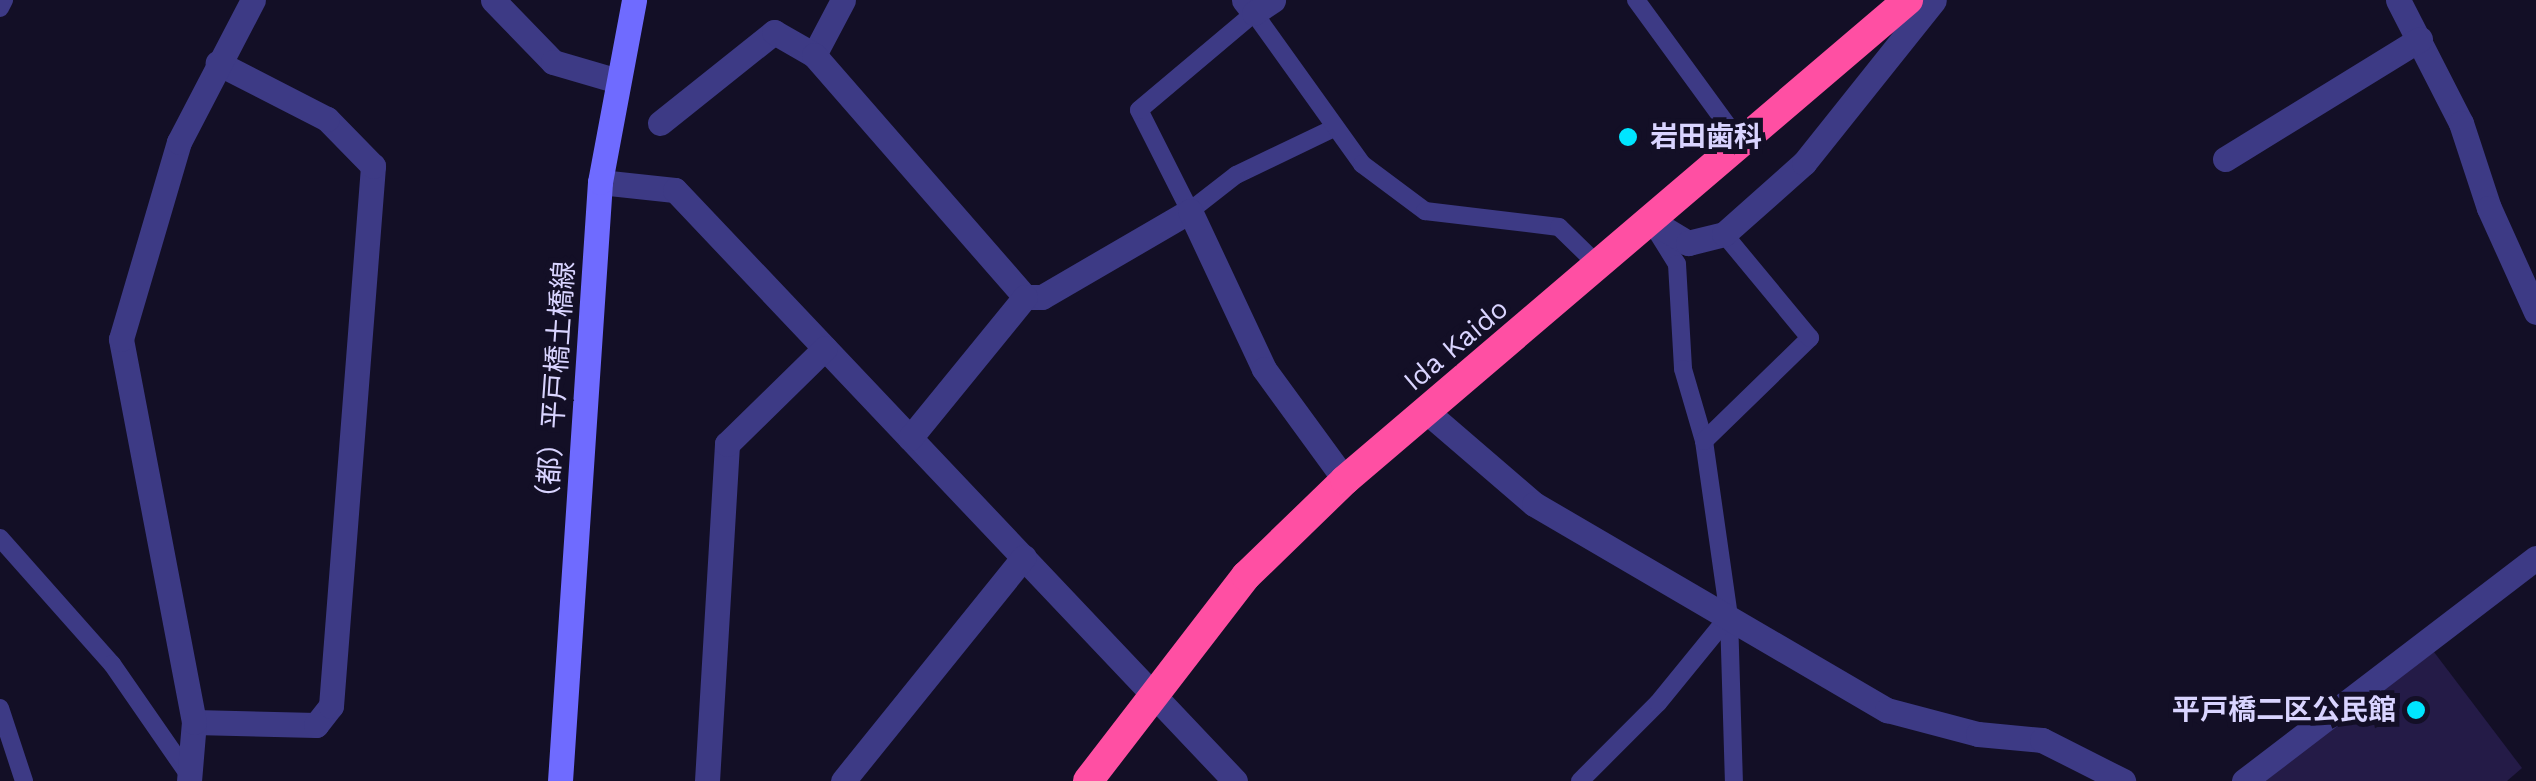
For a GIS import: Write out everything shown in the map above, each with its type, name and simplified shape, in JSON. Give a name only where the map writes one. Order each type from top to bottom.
[{"type":"highway","name":"Ida Kaido","points":[[1088,781],[1246,576],[1346,480],[1908,0]]},
{"type":"street","points":[[189,778],[194,722],[120,339],[179,142],[253,0]]},
{"type":"street","points":[[493,0],[553,62],[615,80]]},
{"type":"street","name":"（都）平戸橋土橋線","points":[[560,781],[600,182],[615,80],[634,0]]},
{"type":"street","points":[[814,55],[843,0]]},
{"type":"street","points":[[1648,219],[1688,243],[1724,234],[1804,164],[1934,0]]},
{"type":"street","points":[[2398,0],[2461,123],[2489,208],[2536,312]]},
{"type":"street","points":[[660,123],[774,32],[814,55],[1025,298]]},
{"type":"street","points":[[2224,159],[2420,39]]},
{"type":"street","points":[[194,722],[316,725],[332,706],[373,166],[326,119],[218,63]]},
{"type":"street","points":[[600,182],[676,190],[1235,781]]},
{"type":"street","points":[[910,438],[1025,298],[1042,297],[1190,211],[1264,369],[1346,480]]},
{"type":"street","points":[[706,781],[727,444],[825,348]]},
{"type":"street","points":[[1427,412],[1534,504],[1887,710],[1978,734],[2042,740],[2123,781]]},
{"type":"street","points":[[843,781],[1024,557]]},
{"type":"street","points":[[2244,781],[2536,558]]},
{"type":"lane","points":[[0,8],[4,0]]},
{"type":"lane","points":[[1636,0],[1741,144]]},
{"type":"lane","points":[[1332,128],[1253,165],[1190,211],[1139,110],[1257,4],[1332,128],[1362,164],[1424,210],[1559,227],[1600,266]]},
{"type":"lane","points":[[1648,219],[1677,264],[1683,368],[1704,440],[1729,616],[1734,781]]},
{"type":"lane","points":[[1704,440],[1810,338],[1724,234]]},
{"type":"lane","points":[[0,538],[112,664],[189,778]]},
{"type":"lane","points":[[1580,781],[1658,703],[1729,616]]},
{"type":"lane","points":[[0,708],[24,781]]},
{"type":"building","name":"平戸橋二区公民館","points":[[2434,652],[2522,768],[2507,781],[2256,781]]},
{"type":"place","name":"岩田歯科","points":[[1628,137]]},
{"type":"place","name":"平戸橋二区公民館","points":[[2416,710]]}]
